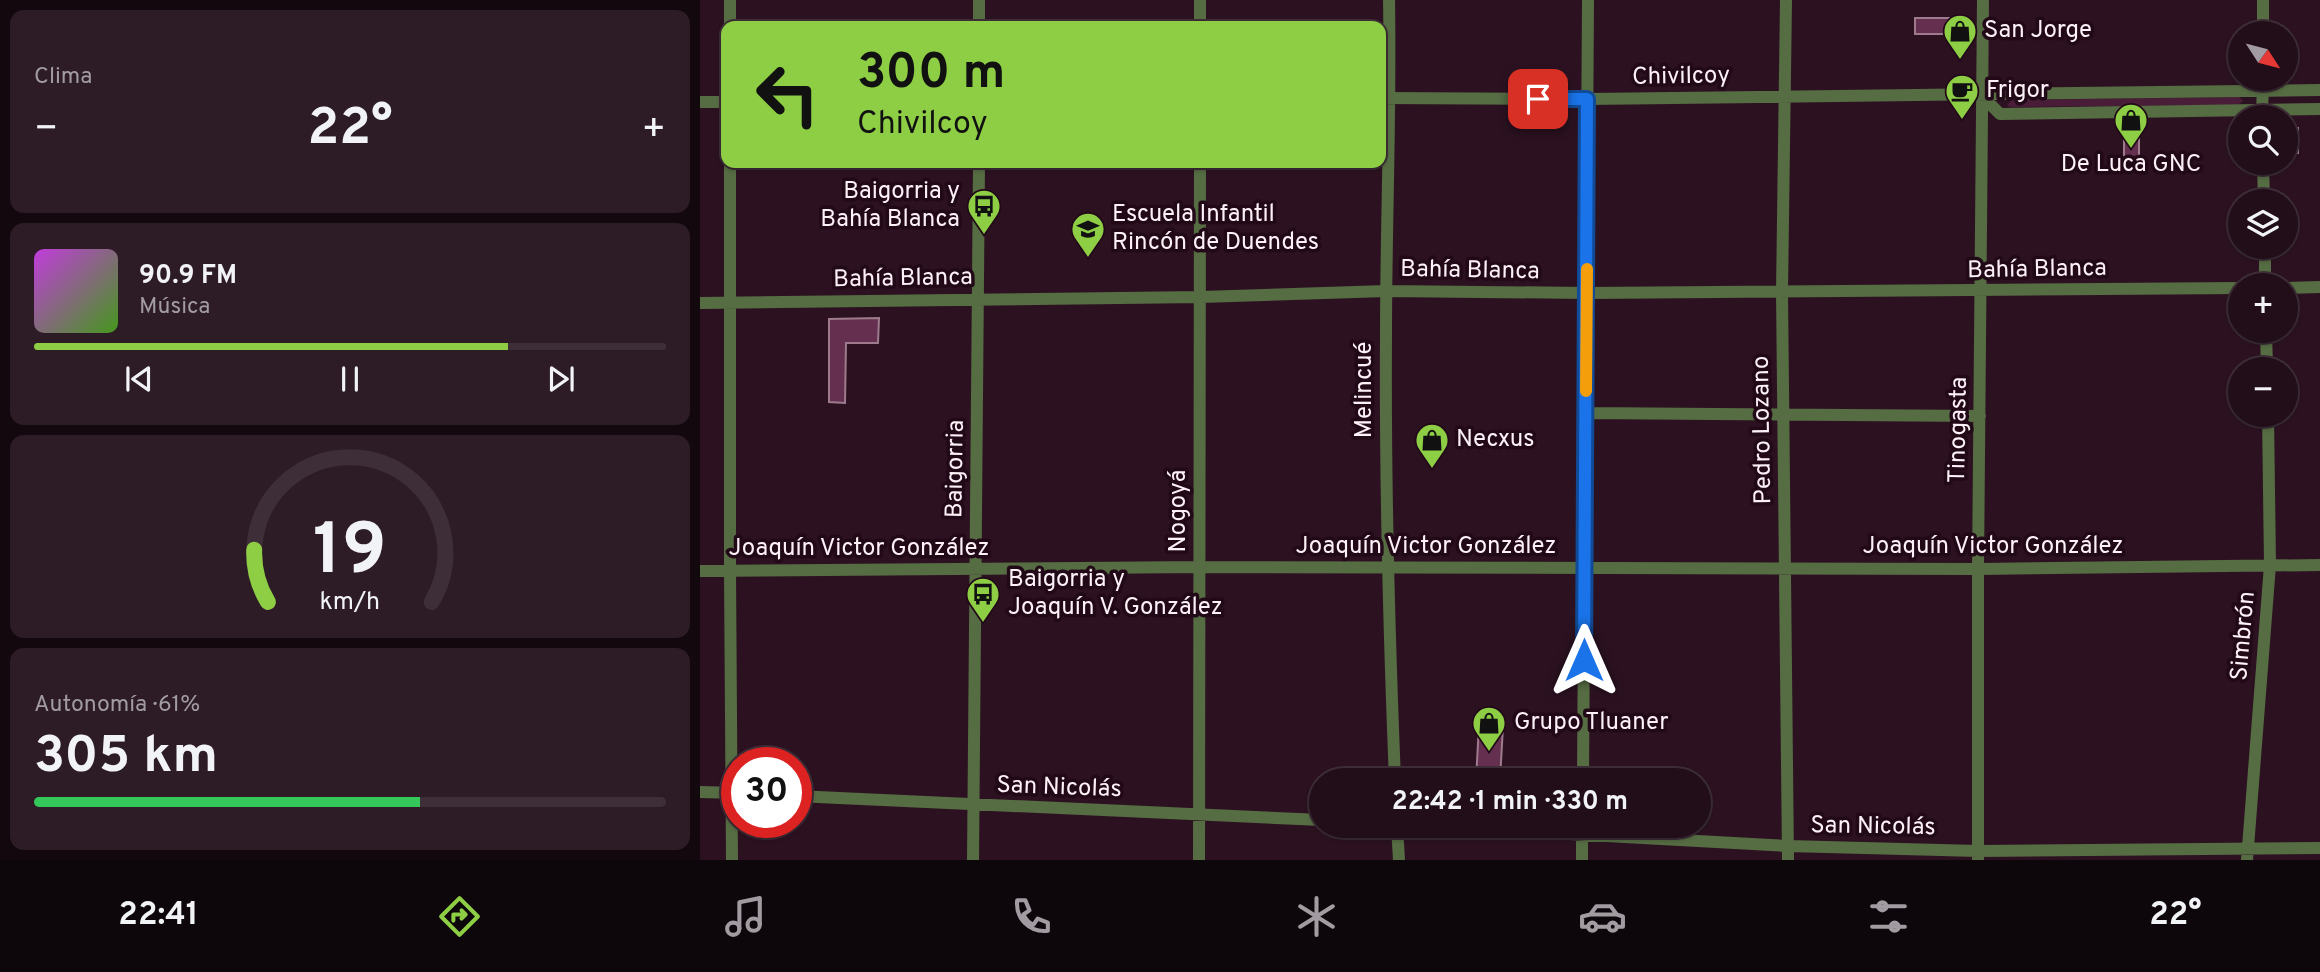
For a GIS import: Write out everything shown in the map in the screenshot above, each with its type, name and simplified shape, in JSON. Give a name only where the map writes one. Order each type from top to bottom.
[{"type":"street","points":[[730,0],[730,21]]},
{"type":"street","points":[[979,0],[979,21]]},
{"type":"street","points":[[1200,0],[1200,21]]},
{"type":"street","name":"Melincué","points":[[1389,0],[1386,97],[1387,568],[1395,768]]},
{"type":"street","points":[[1583,768],[1588,0]]},
{"type":"street","name":"Pedro Lozano","points":[[1786,0],[1782,292],[1788,860]]},
{"type":"street","name":"Tinogasta","points":[[1978,855],[1983,0]]},
{"type":"street","points":[[2263,0],[2263,21]]},
{"type":"street","name":"Chivilcoy","points":[[1386,97],[1587,99],[1982,96],[2228,86]]},
{"type":"street","name":"Chivilcoy","points":[[2298,88],[2320,90]]},
{"type":"street","points":[[1982,96],[2000,114],[2228,113]]},
{"type":"street","points":[[700,102],[721,102]]},
{"type":"street","points":[[2298,111],[2320,109]]},
{"type":"street","points":[[730,168],[730,571],[733,747]]},
{"type":"street","name":"Baigorria","points":[[973,860],[979,168]]},
{"type":"street","name":"Nogoyá","points":[[1199,860],[1200,168]]},
{"type":"street","points":[[2298,288],[2320,287]]},
{"type":"street","name":"Bahía Blanca","points":[[700,303],[1201,297],[1386,291],[1587,293],[2228,289]]},
{"type":"street","points":[[1585,413],[1980,416]]},
{"type":"street","name":"Simbrón","points":[[2248,854],[2270,565],[2268,427]]},
{"type":"street","name":"Joaquín Victor González","points":[[700,571],[1200,568],[1978,569],[2320,565]]},
{"type":"street","points":[[700,792],[721,793]]},
{"type":"street","name":"San Nicolás","points":[[812,797],[1309,819]]},
{"type":"street","points":[[732,860],[733,838]]},
{"type":"street","points":[[1398,838],[1399,860]]},
{"type":"street","points":[[1582,838],[1582,860]]},
{"type":"street","name":"San Nicolás","points":[[1685,838],[1978,855],[2248,854],[2320,848]]},
{"type":"shaded area","points":[[2239,97],[2243,101],[2238,105],[2010,107],[2007,105],[2012,100]]},
{"type":"building","points":[[1915,18],[1965,18],[1965,34],[1915,34]]},
{"type":"building","name":"De Luca GNC","points":[[2124,131],[2139,131],[2139,169],[2124,168]]},
{"type":"building","points":[[879,318],[878,343],[846,343],[845,403],[829,402],[829,319]]},
{"type":"building","name":"Grupo Tluaner","points":[[1479,725],[1503,726],[1501,768],[1477,768]]},
{"type":"slow traffic","points":[[1586,391],[1587,269]]},
{"type":"place","name":"San Jorge","points":[[1960,61]]},
{"type":"place","name":"Frigor","points":[[1962,121]]},
{"type":"place","name":"De Luca GNC","points":[[2131,150]]},
{"type":"place","name":"Baigorria y Bahía Blanca","points":[[984,236]]},
{"type":"place","name":"Escuela Infantil Rincón de Duendes","points":[[1088,259]]},
{"type":"place","name":"Necxus","points":[[1432,470]]},
{"type":"place","name":"Baigorria y Joaquín V. González","points":[[983,624]]},
{"type":"place","name":"Grupo Tluaner","points":[[1489,753]]},
{"type":"route","points":[[1538,99],[1587,99],[1584,660]]}]
